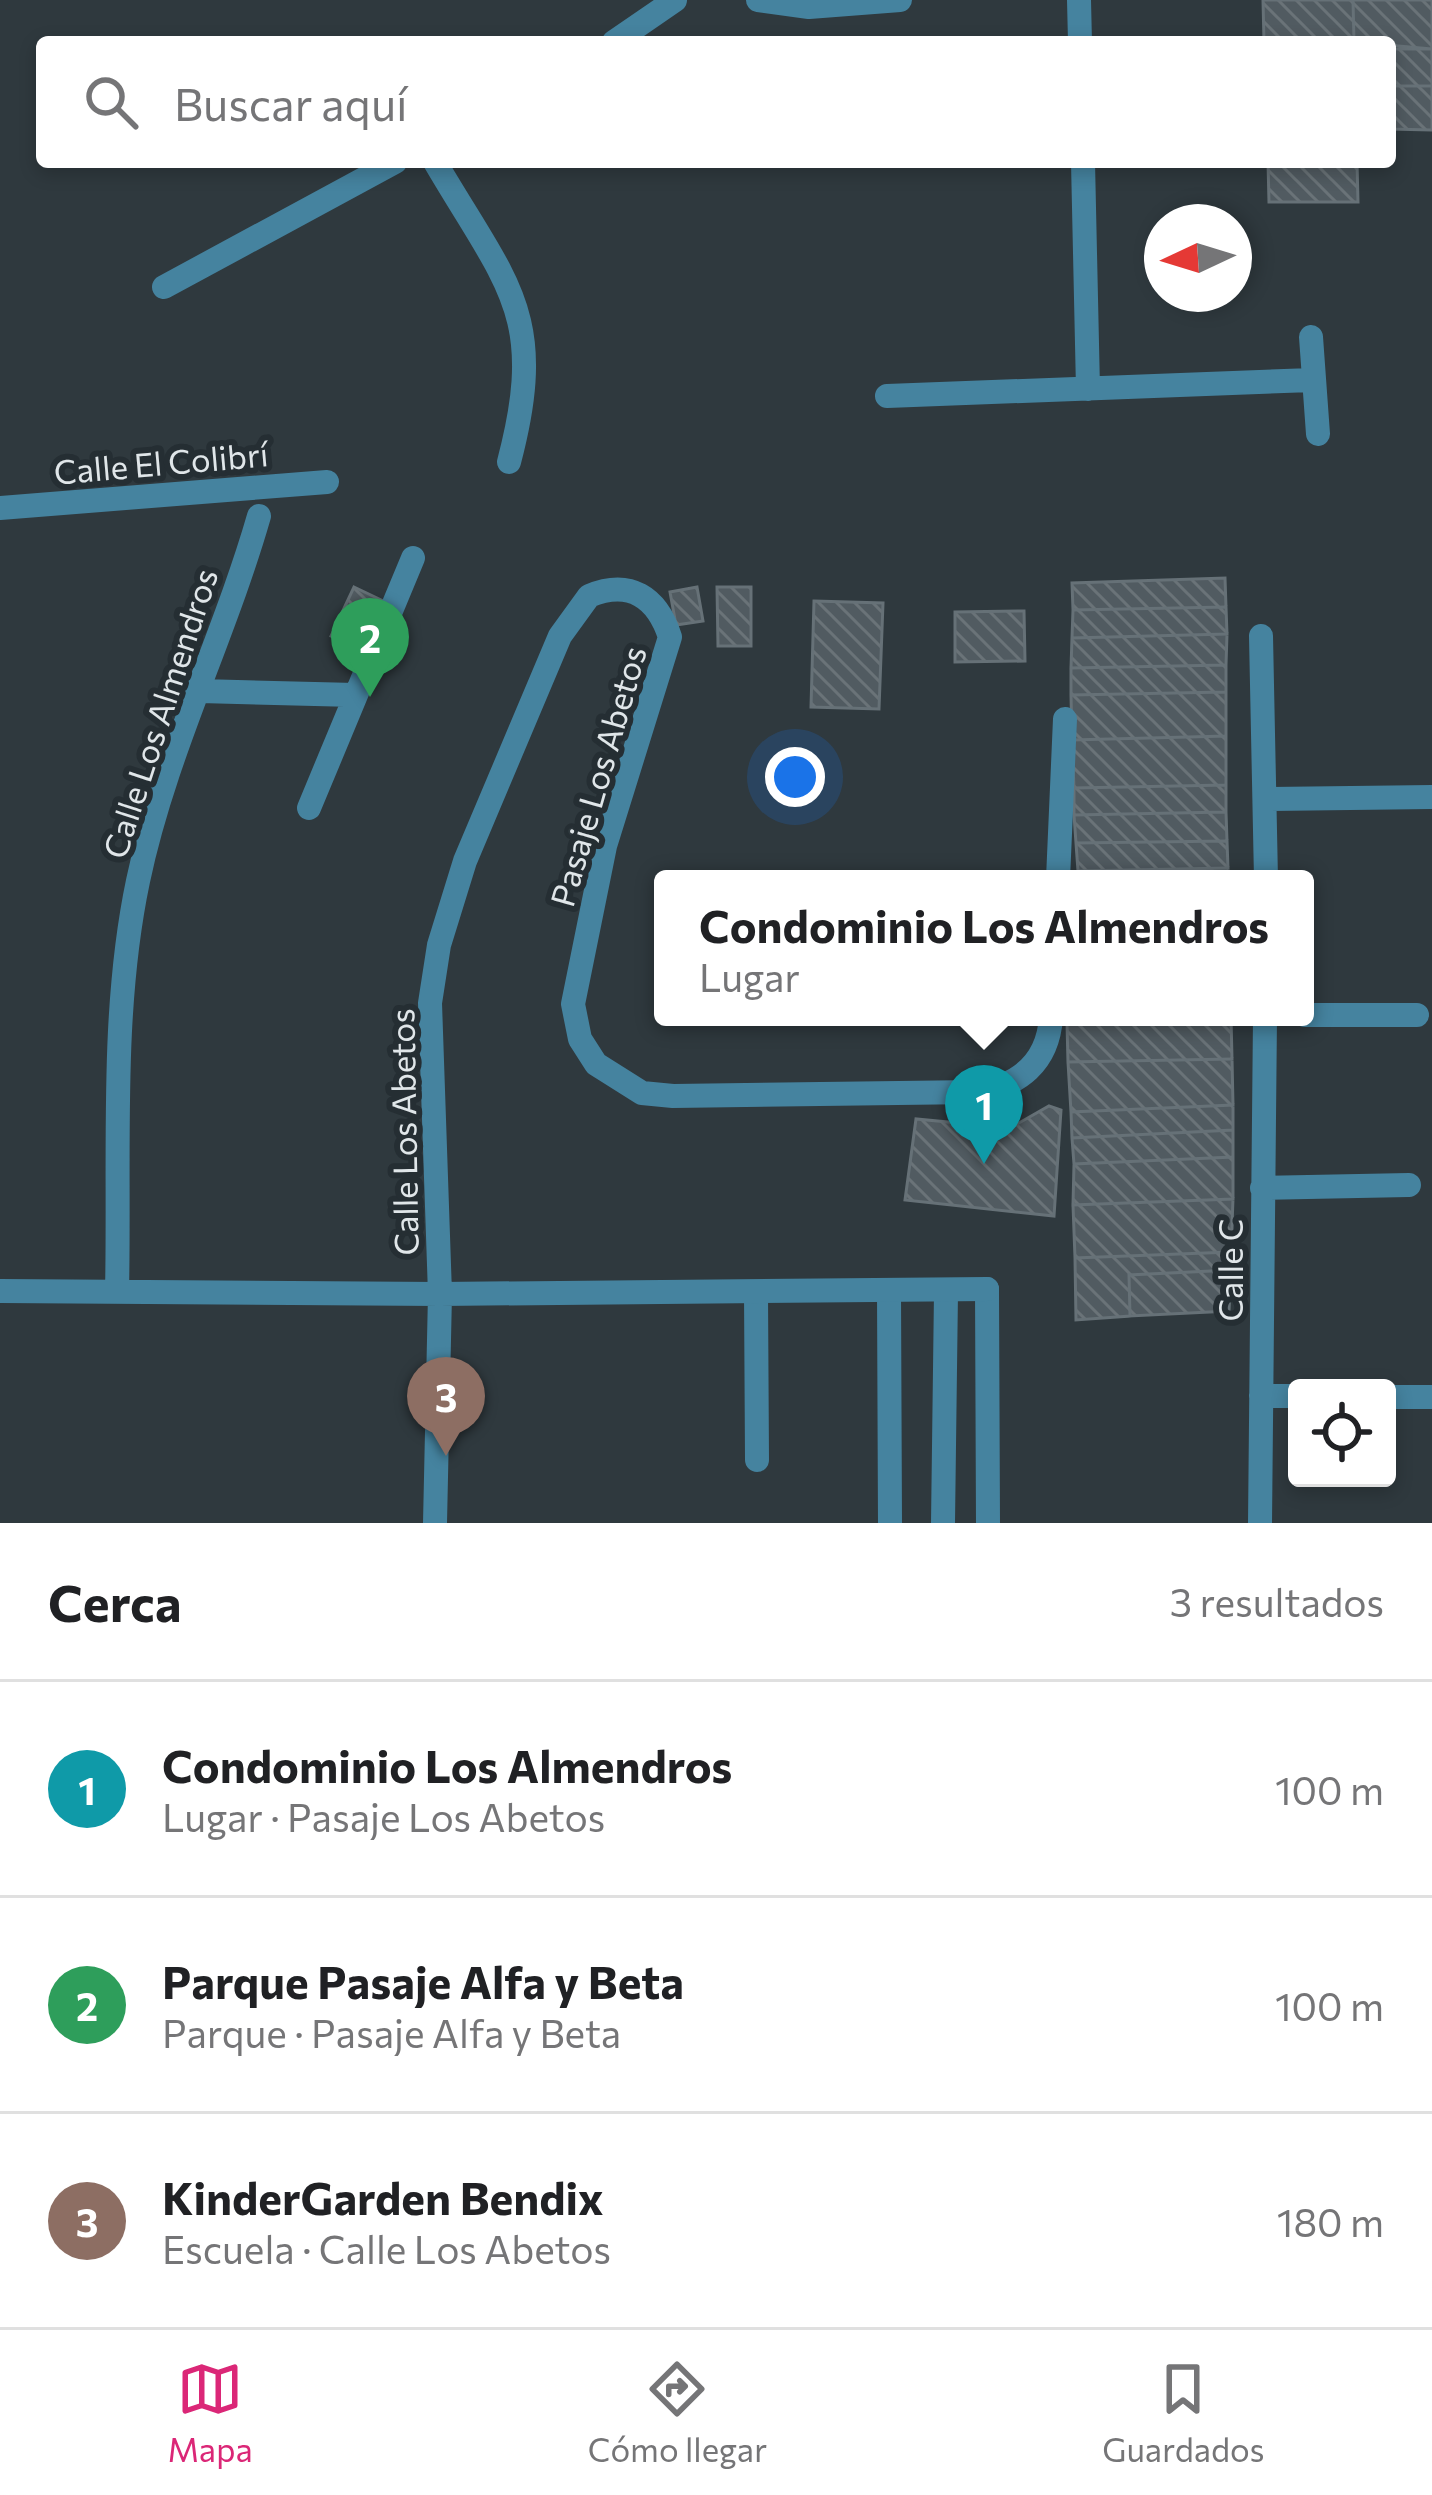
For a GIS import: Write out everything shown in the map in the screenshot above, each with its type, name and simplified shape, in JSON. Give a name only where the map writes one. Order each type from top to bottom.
[{"type":"street","points":[[623,36],[675,0]]},
{"type":"street","points":[[758,0],[809,7],[900,0]]},
{"type":"street","points":[[1078,0],[1080,36]]},
{"type":"street","points":[[164,287],[384,168]]},
{"type":"street","points":[[439,168],[510,288],[522,321],[526,399],[508,462]]},
{"type":"street","points":[[1083,168],[1088,389]]},
{"type":"street","points":[[1311,337],[1318,434]]},
{"type":"street","points":[[887,396],[1312,380]]},
{"type":"street","name":"Calle El Colibrí","points":[[0,508],[327,482]]},
{"type":"street","name":"Calle Los Almendros","points":[[117,1292],[127,953],[150,830],[259,515]]},
{"type":"street","points":[[309,808],[412,557]]},
{"type":"street","name":"Pasaje Los Abetos","points":[[626,588],[647,597],[662,611],[670,637],[605,846],[573,1004],[580,1039],[596,1064],[642,1093],[673,1096],[976,1092],[1002,1088],[1025,1075],[1041,1056],[1049,1026]]},
{"type":"street","name":"Calle Los Abetos","points":[[435,1523],[440,1294],[430,1003],[439,945],[465,861],[572,613],[589,596],[626,588]]},
{"type":"street","points":[[1261,636],[1266,870]]},
{"type":"street","points":[[200,691],[355,695]]},
{"type":"street","points":[[1058,870],[1064,719]]},
{"type":"street","points":[[1266,799],[1432,797]]},
{"type":"street","points":[[1314,1015],[1417,1015]]},
{"type":"street","name":"Calle C","points":[[1260,1523],[1265,1026]]},
{"type":"street","points":[[1262,1188],[1409,1185]]},
{"type":"street","points":[[0,1291],[440,1294],[986,1289],[988,1523]]},
{"type":"street","points":[[889,1292],[890,1523]]},
{"type":"street","points":[[943,1523],[946,1292]]},
{"type":"street","points":[[756,1293],[757,1460]]},
{"type":"street","points":[[1261,1396],[1288,1396]]},
{"type":"street","points":[[1396,1397],[1432,1397]]},
{"type":"building","points":[[1263,0],[1353,0],[1354,36],[1264,36]]},
{"type":"building","points":[[1353,0],[1432,0],[1432,49],[1396,46],[1396,36],[1354,36]]},
{"type":"building","points":[[1396,49],[1432,49],[1432,86],[1396,86]]},
{"type":"building","points":[[1396,86],[1432,86],[1432,130],[1396,129]]},
{"type":"building","points":[[1268,168],[1357,168],[1358,202],[1269,202]]},
{"type":"building","points":[[1225,578],[1226,607],[1073,610],[1072,583]]},
{"type":"building","points":[[354,587],[383,601],[356,648],[331,636]]},
{"type":"building","points":[[697,587],[703,621],[676,625],[670,592]]},
{"type":"building","points":[[717,587],[751,587],[751,646],[718,646]]},
{"type":"building","points":[[814,601],[883,603],[879,709],[811,707]]},
{"type":"building","points":[[1226,607],[1227,634],[1072,638],[1073,610]]},
{"type":"building","points":[[1024,611],[1025,661],[955,662],[955,612]]},
{"type":"building","points":[[1227,634],[1226,665],[1071,668],[1072,638]]},
{"type":"building","points":[[1226,665],[1226,692],[1071,695],[1071,668]]},
{"type":"building","points":[[1226,692],[1226,736],[1072,740],[1071,695]]},
{"type":"building","points":[[1226,736],[1226,785],[1074,788],[1072,740]]},
{"type":"building","points":[[1226,785],[1226,812],[1074,815],[1074,788]]},
{"type":"building","points":[[1226,812],[1227,841],[1076,843],[1074,815]]},
{"type":"building","points":[[1227,841],[1228,868],[1078,870],[1076,843]]},
{"type":"building","points":[[1228,868],[1228,870],[1128,870]]},
{"type":"building","points":[[1067,1026],[1231,1026],[1232,1059],[1068,1062]]},
{"type":"building","points":[[1232,1059],[1233,1105],[1071,1112],[1068,1062]]},
{"type":"building","points":[[1233,1105],[1233,1130],[1072,1138],[1071,1112]]},
{"type":"building","points":[[1049,1106],[1061,1110],[1054,1216],[905,1200],[916,1119],[1010,1128]]},
{"type":"building","points":[[1233,1130],[1233,1157],[1074,1164],[1072,1138]]},
{"type":"building","points":[[1233,1157],[1233,1199],[1073,1205],[1074,1164]]},
{"type":"building","points":[[1233,1199],[1231,1252],[1075,1258],[1073,1205]]},
{"type":"building","points":[[1231,1252],[1231,1270],[1129,1275],[1130,1316],[1076,1320],[1075,1258]]},
{"type":"building","points":[[1231,1270],[1229,1311],[1130,1316],[1129,1275]]},
{"type":"place","name":"Parque Pasaje Alfa y Beta","points":[[370,697]]},
{"type":"place","name":"Condominio Los Almendros","points":[[984,1164]]},
{"type":"place","name":"KinderGarden Bendix","points":[[446,1456]]}]
